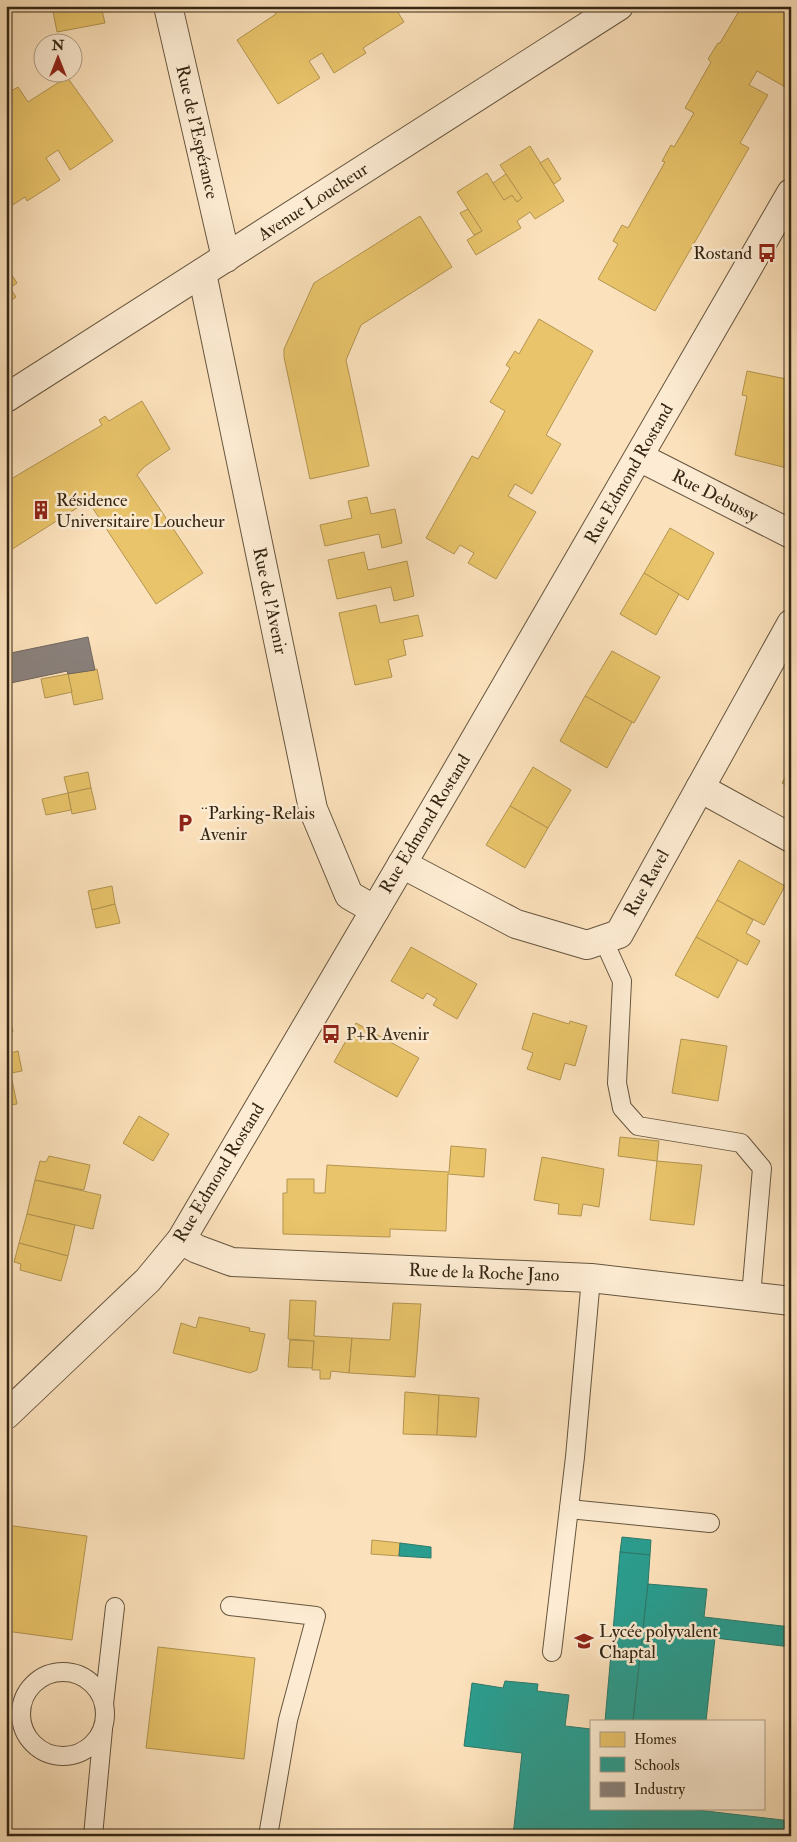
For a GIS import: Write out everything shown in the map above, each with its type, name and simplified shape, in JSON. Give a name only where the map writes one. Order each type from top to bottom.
[{"type":"street","name":"Rue de l'Espérance","points":[[168,6],[226,258]]},
{"type":"street","name":"Avenue Loucheur","points":[[6,398],[619,6]]},
{"type":"street","name":"Rue Edmond Rostand","points":[[7,1411],[148,1280],[181,1240],[402,864],[791,193]]},
{"type":"street","name":"Rue de l'Avenir","points":[[202,273],[313,810],[349,895],[375,910]]},
{"type":"street","name":"Rue Debussy","points":[[639,456],[791,534]]},
{"type":"street","name":"Rue Ravel","points":[[402,864],[516,924],[587,946],[619,934],[791,624]]},
{"type":"street","points":[[700,788],[791,838]]},
{"type":"street","name":"Rue de la Roche Jano","points":[[181,1240],[197,1249],[232,1262],[591,1278],[791,1301]]},
{"type":"lane","points":[[603,940],[622,981],[617,1083],[622,1108],[638,1126],[741,1143],[762,1168],[751,1296]]},
{"type":"lane","points":[[552,1652],[569,1509],[591,1278]]},
{"type":"lane","points":[[569,1509],[710,1523]]},
{"type":"lane","points":[[230,1606],[316,1616],[288,1720],[268,1836]]},
{"type":"lane","points":[[93,1836],[114,1608]]},
{"type":"lane","points":[[64,1672],[78,1674],[90,1681],[99,1691],[104,1711],[101,1732],[93,1743],[82,1751],[69,1755],[55,1755],[42,1750],[31,1741],[24,1730],[21,1716],[22,1702],[28,1690],[38,1680],[50,1673],[64,1672]]},
{"type":"building: Homes","points":[[52,6],[101,6],[105,23],[57,32]]},
{"type":"building: Homes","points":[[270,6],[394,6],[404,22],[363,48],[366,53],[334,73],[322,53],[309,61],[320,78],[278,104],[237,40],[276,14]]},
{"type":"building: Homes","points":[[742,6],[783,6],[791,11],[791,82],[787,88],[757,71],[749,85],[768,95],[740,143],[749,148],[655,311],[598,279],[618,244],[613,241],[622,225],[628,228],[665,162],[662,161],[671,145],[674,147],[694,113],[685,108],[711,62],[708,59]]},
{"type":"building: Homes","points":[[59,82],[71,82],[113,141],[70,170],[58,150],[46,158],[60,180],[27,201],[25,197],[6,209],[6,94],[18,87],[28,102]]},
{"type":"building: Homes","points":[[530,146],[564,201],[535,219],[530,212],[517,221],[521,228],[476,255],[467,240],[482,231],[457,192],[487,173],[504,200],[512,195],[517,202],[522,198],[500,165]]},
{"type":"building: Homes","points":[[548,158],[561,179],[554,184],[540,163]]},
{"type":"building: Homes","points":[[506,174],[522,198],[517,202],[512,195],[504,200],[493,183]]},
{"type":"building: Homes","points":[[468,209],[482,231],[474,235],[460,213]]},
{"type":"building: Homes","points":[[420,216],[452,267],[361,325],[346,360],[369,466],[310,479],[284,357],[284,349],[314,283]]},
{"type":"building: Homes","points":[[6,266],[17,283],[10,288],[6,282]]},
{"type":"building: Homes","points":[[6,282],[16,297],[6,304]]},
{"type":"building: Homes","points":[[539,319],[593,351],[546,435],[561,444],[532,494],[515,484],[508,496],[536,512],[496,579],[468,563],[474,553],[460,545],[454,554],[426,538],[472,456],[478,459],[505,411],[490,402],[510,368],[506,365],[515,351],[519,354]]},
{"type":"building: Homes","points":[[747,371],[791,380],[791,469],[735,455],[747,396],[742,395]]},
{"type":"building: Homes","name":"Résidence Universitaire Loucheur","points":[[142,401],[170,449],[144,467],[137,475],[203,573],[156,604],[88,501],[6,553],[6,482],[102,425],[99,420],[105,416],[109,421]]},
{"type":"building: Homes","points":[[367,497],[371,514],[395,509],[402,543],[382,548],[379,534],[325,546],[320,525],[352,518],[348,501]]},
{"type":"building: Homes","points":[[670,528],[714,553],[688,600],[644,573]]},
{"type":"building: Homes","points":[[364,552],[368,570],[407,561],[414,596],[394,601],[391,587],[337,599],[328,560]]},
{"type":"building: Homes","points":[[644,573],[679,594],[656,635],[620,614]]},
{"type":"building: Homes","points":[[376,605],[380,623],[418,615],[423,636],[403,640],[406,655],[388,660],[392,677],[355,685],[339,613]]},
{"type":"building: Homes","points":[[612,651],[660,677],[634,723],[585,696]]},
{"type":"building: Homes","points":[[97,669],[103,699],[74,705],[68,674]]},
{"type":"building: Homes","points":[[68,674],[72,692],[45,698],[41,679]]},
{"type":"building: Homes","points":[[585,696],[632,722],[607,768],[560,741]]},
{"type":"building: Homes","points":[[533,767],[571,790],[548,828],[510,806]]},
{"type":"building: Homes","points":[[791,767],[791,788],[782,783]]},
{"type":"building: Homes","points":[[88,772],[91,788],[68,793],[64,777]]},
{"type":"building: Homes","points":[[91,788],[96,809],[72,814],[68,793]]},
{"type":"building: Homes","points":[[68,793],[71,810],[46,815],[42,799]]},
{"type":"building: Homes","points":[[510,806],[548,828],[525,868],[486,845]]},
{"type":"building: Homes","points":[[739,860],[785,886],[764,925],[717,900]]},
{"type":"building: Homes","points":[[112,886],[115,904],[92,910],[88,891]]},
{"type":"building: Homes","points":[[717,900],[753,920],[746,933],[760,941],[747,965],[696,937]]},
{"type":"building: Homes","points":[[115,904],[120,923],[96,928],[92,910]]},
{"type":"building: Homes","points":[[696,937],[738,960],[718,998],[675,975]]},
{"type":"building: Homes","points":[[411,947],[477,984],[457,1019],[433,1005],[437,999],[427,993],[423,999],[391,981]]},
{"type":"building: Homes","points":[[6,998],[13,1032],[6,1033]]},
{"type":"building: Homes","points":[[533,1013],[569,1024],[570,1021],[587,1026],[575,1066],[565,1063],[560,1080],[527,1069],[533,1053],[522,1049]]},
{"type":"building: Homes","points":[[356,1023],[419,1058],[397,1097],[334,1062]]},
{"type":"building: Homes","points":[[681,1039],[727,1046],[718,1101],[672,1093]]},
{"type":"building: Homes","points":[[18,1051],[22,1071],[6,1074],[6,1054]]},
{"type":"building: Homes","points":[[12,1080],[17,1104],[10,1105],[6,1081]]},
{"type":"building: Homes","points":[[6,1086],[10,1105],[6,1106]]},
{"type":"building: Homes","points":[[139,1116],[169,1134],[153,1161],[123,1143]]},
{"type":"building: Homes","points":[[620,1137],[659,1141],[657,1161],[618,1156]]},
{"type":"building: Homes","points":[[451,1146],[486,1149],[484,1177],[448,1174],[446,1231],[390,1229],[390,1237],[283,1234],[283,1193],[287,1193],[287,1179],[314,1179],[314,1193],[325,1193],[327,1165],[449,1172]]},
{"type":"building: Homes","points":[[49,1156],[90,1165],[84,1190],[35,1180],[40,1161],[46,1162]]},
{"type":"building: Homes","points":[[542,1157],[604,1169],[599,1207],[583,1204],[581,1216],[558,1214],[559,1204],[534,1200]]},
{"type":"building: Homes","points":[[657,1161],[702,1165],[694,1225],[650,1220]]},
{"type":"building: Homes","points":[[35,1180],[101,1195],[93,1229],[27,1214]]},
{"type":"building: Homes","points":[[27,1214],[75,1225],[68,1256],[19,1243]]},
{"type":"building: Homes","points":[[19,1243],[68,1256],[61,1281],[20,1270],[21,1264],[14,1262]]},
{"type":"building: Homes","points":[[290,1300],[316,1301],[314,1336],[352,1338],[349,1373],[331,1371],[330,1379],[320,1379],[320,1370],[312,1370],[314,1341],[288,1339]]},
{"type":"building: Homes","points":[[393,1303],[421,1304],[415,1377],[349,1373],[352,1338],[390,1340]]},
{"type":"building: Homes","points":[[199,1317],[250,1328],[249,1331],[265,1334],[257,1370],[250,1373],[173,1353],[181,1323],[196,1328]]},
{"type":"building: Homes","points":[[290,1340],[314,1341],[312,1368],[288,1367]]},
{"type":"building: Homes","points":[[405,1392],[439,1395],[437,1435],[403,1434]]},
{"type":"building: Homes","points":[[439,1395],[479,1398],[476,1437],[437,1435]]},
{"type":"building: Homes","points":[[6,1525],[87,1536],[72,1640],[6,1631]]},
{"type":"building: Homes","points":[[372,1540],[400,1543],[399,1556],[371,1554]]},
{"type":"building: Homes","points":[[158,1647],[255,1658],[244,1759],[146,1748]]},
{"type":"building: Schools","points":[[622,1537],[651,1540],[650,1555],[620,1552]]},
{"type":"building: Schools","points":[[400,1543],[431,1547],[431,1558],[399,1556]]},
{"type":"building: Schools","points":[[620,1552],[650,1555],[633,1720],[605,1720]]},
{"type":"building: Schools","points":[[648,1584],[707,1589],[704,1617],[791,1627],[791,1647],[715,1638],[706,1720],[633,1720]]},
{"type":"building: Schools","points":[[505,1681],[538,1684],[537,1691],[569,1695],[565,1726],[590,1729],[590,1810],[697,1810],[791,1821],[791,1836],[513,1836],[522,1753],[464,1746],[472,1683],[503,1688]]},
{"type":"building: Industry","points":[[88,637],[95,670],[68,674],[67,671],[6,684],[6,654]]},
{"type":"place","name":"Rostand","points":[[767,253]]},
{"type":"place","name":"Résidence Universitaire Loucheur","points":[[41,510]]},
{"type":"place","name":"¨Parking-Relais Avenir","points":[[185,823]]},
{"type":"place","name":"P+R Avenir","points":[[331,1034]]},
{"type":"place","name":"Lycée polyvalent Chaptal","points":[[584,1641]]}]
